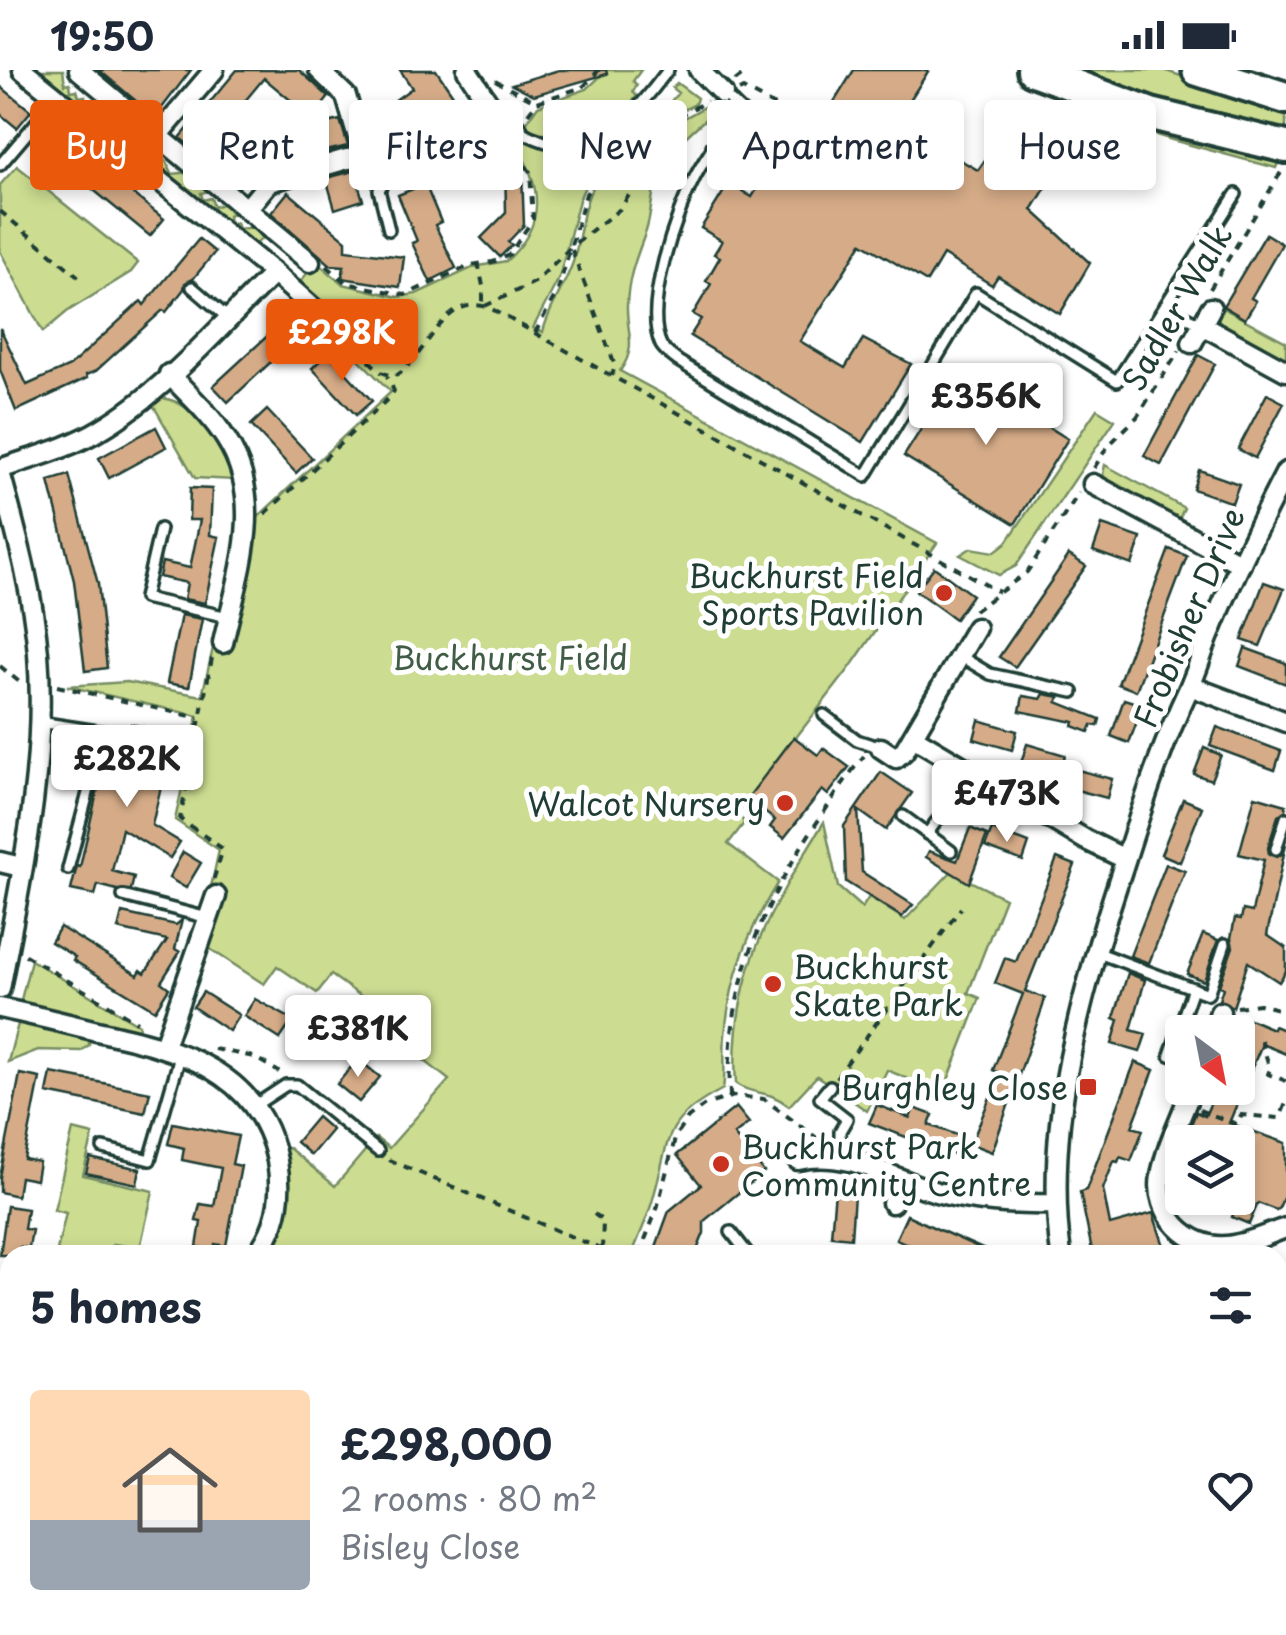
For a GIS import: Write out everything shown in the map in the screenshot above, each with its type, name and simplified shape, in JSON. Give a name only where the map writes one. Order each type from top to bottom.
[{"type":"main road","points":[[1033,70],[1151,114],[1286,147]]},
{"type":"main road","points":[[1198,70],[1286,98]]},
{"type":"street","points":[[23,70],[323,317]]},
{"type":"street","points":[[79,70],[114,100]]},
{"type":"street","points":[[163,131],[214,70]]},
{"type":"street","points":[[319,70],[346,96],[349,106]]},
{"type":"street","points":[[699,70],[726,92]]},
{"type":"street","points":[[469,73],[487,100]]},
{"type":"street","points":[[163,141],[310,262]]},
{"type":"street","points":[[246,209],[269,182],[349,159]]},
{"type":"street","points":[[0,989],[21,867],[30,838],[37,780],[39,686],[27,578],[0,470],[73,444],[103,428],[170,374],[274,273]]},
{"type":"street","points":[[1192,343],[1196,323],[1211,308]]},
{"type":"street","points":[[1196,323],[1286,371]]},
{"type":"street","points":[[170,374],[211,419],[236,457],[250,504],[223,643]]},
{"type":"street","name":"Frobisher Drive","points":[[1060,1245],[1056,1151],[1062,1099],[1096,952],[1181,702],[1286,472]]},
{"type":"street","points":[[1090,481],[1241,564]]},
{"type":"street","points":[[880,747],[897,758],[913,737],[960,656],[974,621]]},
{"type":"street","points":[[1190,686],[1286,722]]},
{"type":"street","points":[[913,737],[1086,840],[1125,858]]},
{"type":"street","points":[[0,862],[21,867]]},
{"type":"street","points":[[172,1048],[216,896]]},
{"type":"street","points":[[0,1008],[172,1048],[228,1080],[254,1106],[271,1138],[280,1186],[274,1226],[262,1245]]},
{"type":"street","points":[[1186,1105],[1160,1184],[1162,1200],[1175,1223],[1197,1241],[1214,1245]]},
{"type":"street","points":[[798,1160],[840,1156],[938,1192],[980,1201],[1056,1204]]},
{"type":"street","points":[[892,1203],[901,1180]]},
{"type":"street","points":[[1229,1245],[1286,1228]]},
{"type":"lane","points":[[523,136],[550,143],[591,142],[628,120],[668,70]]},
{"type":"lane","points":[[726,92],[727,100]]},
{"type":"lane","points":[[726,92],[733,100]]},
{"type":"lane","points":[[0,165],[57,98]]},
{"type":"lane","points":[[707,155],[689,188],[669,245],[657,308],[660,342],[678,361],[866,476],[976,293],[1118,381],[1236,194]]},
{"type":"lane","points":[[379,190],[389,230]]},
{"type":"lane","points":[[192,287],[228,318]]},
{"type":"lane","points":[[1166,306],[1196,323]]},
{"type":"lane","points":[[160,529],[144,598],[228,618]]},
{"type":"lane","points":[[960,656],[990,674],[1073,692]]},
{"type":"lane","points":[[824,715],[857,740],[880,747]]},
{"type":"lane","points":[[39,722],[104,732],[68,869]]},
{"type":"lane","points":[[927,834],[973,773]]},
{"type":"lane","points":[[904,816],[952,852]]},
{"type":"lane","points":[[1276,849],[1286,818]]},
{"type":"lane","points":[[123,896],[208,918]]},
{"type":"lane","points":[[1096,952],[1208,994],[1226,944]]},
{"type":"lane","points":[[1184,1015],[1193,988]]},
{"type":"lane","points":[[103,1148],[150,1160],[172,1048]]},
{"type":"lane","points":[[254,1106],[286,1085],[295,1084],[378,1151]]},
{"type":"lane","points":[[830,1086],[820,1098],[847,1120],[840,1131],[840,1156]]},
{"type":"lane","points":[[731,1232],[741,1245]]},
{"type":"path","points":[[687,112],[726,92],[749,70]]},
{"type":"path","points":[[469,73],[490,77],[537,102],[578,90],[599,72]]},
{"type":"path","points":[[726,92],[744,89],[764,100]]},
{"type":"path","points":[[310,262],[321,260],[346,283],[405,295],[478,262],[493,262],[509,255],[532,224],[530,172],[523,156]]},
{"type":"path","name":"Sadler Walk","points":[[974,621],[999,592],[1027,572],[1090,481],[1108,446],[1143,410],[1286,163]]},
{"type":"path","points":[[535,333],[558,290],[588,190]]},
{"type":"path","points":[[484,306],[535,282],[606,222],[627,202],[632,190]]},
{"type":"path","points":[[0,211],[79,277]]},
{"type":"path","points":[[573,247],[615,366],[612,376]]},
{"type":"path","points":[[478,262],[484,306]]},
{"type":"path","points":[[387,376],[397,376],[455,310],[466,304],[484,306],[999,592]]},
{"type":"path","points":[[247,530],[393,394],[387,376],[323,317]]},
{"type":"path","points":[[216,896],[209,893],[223,849],[180,819],[214,649],[223,643]]},
{"type":"path","points":[[0,666],[25,687],[58,686],[200,718]]},
{"type":"path","points":[[730,1096],[736,1005],[756,931],[815,825],[862,757],[872,757],[880,747]]},
{"type":"path","points":[[830,1086],[962,908]]},
{"type":"path","points":[[8,945],[129,1016],[172,1048],[188,1045],[254,1057],[295,1084]]},
{"type":"path","points":[[1220,1012],[1252,1004],[1286,1012]]},
{"type":"path","points":[[1261,1040],[1268,1074],[1286,1081]]},
{"type":"path","points":[[642,1245],[659,1202],[671,1148],[682,1125],[705,1105],[730,1096],[760,1098],[840,1156]]},
{"type":"path","points":[[1204,1105],[1237,1124],[1241,1115],[1280,1118],[1286,1103]]},
{"type":"path","points":[[378,1151],[404,1168],[592,1245]]},
{"type":"path","points":[[594,1214],[603,1222],[602,1245]]},
{"type":"green space","points":[[38,70],[63,70],[65,84],[70,83],[71,91],[77,90],[79,97],[85,96],[86,100],[75,100]]},
{"type":"green space","points":[[607,70],[641,70],[633,81],[637,85],[634,100],[555,100],[587,89]]},
{"type":"green space","points":[[1065,70],[1163,70],[1286,111],[1286,136],[1230,124]]},
{"type":"green space","name":"Buckhurst Field","points":[[677,83],[697,98],[695,104],[687,108],[687,100],[672,100],[678,93],[672,88]]},
{"type":"green space","points":[[543,104],[543,133],[523,127]]},
{"type":"green space","name":"Buckhurst Field","points":[[707,105],[707,118],[687,137],[687,116]]},
{"type":"green space","points":[[1156,124],[1280,157],[1276,168],[1156,135]]},
{"type":"green space","name":"Buckhurst Field","points":[[523,139],[543,145],[543,190],[583,190],[559,278],[533,328],[543,332],[566,280],[592,190],[654,190],[629,285],[630,346],[620,371],[937,543],[849,669],[736,815],[745,822],[728,844],[778,882],[749,937],[736,974],[727,1014],[723,1089],[689,1111],[672,1132],[636,1245],[266,1245],[285,1157],[283,1149],[289,1148],[335,1186],[376,1138],[389,1148],[449,1080],[387,1031],[382,1011],[331,975],[317,993],[277,966],[264,984],[207,947],[223,893],[211,887],[219,850],[175,820],[198,716],[67,686],[127,682],[202,696],[213,648],[230,650],[257,518],[391,392],[344,344],[318,324],[331,310],[299,283],[317,262],[343,284],[398,297],[416,294],[474,267],[506,261],[529,233],[534,219],[535,189],[523,157]]},
{"type":"green space","points":[[163,161],[172,174],[183,173],[183,188],[163,171]]},
{"type":"green space","points":[[17,166],[30,176],[30,190],[47,190],[138,263],[131,272],[68,311],[43,332],[0,251],[0,185]]},
{"type":"green space","points":[[186,190],[212,190],[201,193],[203,200],[211,198],[214,207],[228,202],[241,213],[228,215],[229,224],[236,223],[238,229],[257,227],[265,234],[255,246]]},
{"type":"green space","points":[[1221,307],[1286,342],[1286,359],[1221,324]]},
{"type":"green space","points":[[160,398],[185,407],[196,417],[215,441],[235,480],[195,478],[152,403]]},
{"type":"green space","points":[[1097,409],[1115,420],[1016,566],[999,575],[960,555],[971,548],[994,552],[1007,542]]},
{"type":"green space","points":[[1105,465],[1184,508],[1180,517],[1174,518],[1108,484],[1103,474]]},
{"type":"green space","points":[[824,822],[838,887],[862,908],[869,897],[905,920],[951,872],[1005,898],[968,993],[980,998],[943,1093],[887,1070],[867,1111],[817,1076],[789,1106],[736,1084],[739,1011],[757,946],[786,885]]},
{"type":"green space","points":[[31,960],[139,1025],[138,1031],[25,1006],[21,1000]]},
{"type":"green space","points":[[33,1023],[89,1037],[89,1045],[81,1051],[38,1050],[8,1062],[18,1024]]},
{"type":"green space","points":[[73,1130],[93,1135],[83,1175],[153,1191],[141,1245],[58,1245],[66,1213],[54,1210]]},
{"type":"building","points":[[99,70],[191,70],[163,107],[163,100],[135,100]]},
{"type":"building","points":[[237,70],[299,70],[329,97],[290,100],[264,78],[246,100],[212,100]]},
{"type":"building","points":[[400,70],[436,70],[457,100],[395,100],[412,88]]},
{"type":"building","points":[[559,70],[606,70],[607,74],[534,95],[512,84]]},
{"type":"building","points":[[854,70],[929,70],[910,100],[835,100]]},
{"type":"building","points":[[0,86],[30,110],[17,128],[0,114]]},
{"type":"building","points":[[340,120],[348,146],[329,150],[329,123]]},
{"type":"building","points":[[984,161],[984,190],[1044,190],[1032,210],[1090,263],[1060,314],[998,276],[992,285],[943,255],[927,282],[862,243],[800,341],[845,368],[863,339],[911,364],[863,442],[690,336],[701,319],[693,314],[711,284],[706,281],[720,257],[714,254],[722,241],[701,228],[725,190],[740,190],[752,197],[756,190],[964,190],[964,162],[978,170]]},
{"type":"building","points":[[349,172],[349,190],[360,190],[363,200],[335,209],[329,177]]},
{"type":"building","points":[[94,190],[128,190],[164,219],[150,236]]},
{"type":"building","points":[[428,190],[441,222],[435,225],[456,268],[430,281],[412,243],[417,241],[398,195]]},
{"type":"building","points":[[506,190],[523,190],[524,225],[500,257],[481,238],[506,213]]},
{"type":"building","points":[[288,192],[346,240],[346,250],[404,257],[400,287],[342,278],[344,266],[331,265],[271,213]]},
{"type":"building","points":[[1266,234],[1282,244],[1251,298],[1256,301],[1245,319],[1223,306]]},
{"type":"building","points":[[199,239],[215,252],[185,283],[166,312],[163,310],[87,378],[16,411],[0,370],[0,328],[27,385],[70,366],[141,301],[144,305]]},
{"type":"building","points":[[288,317],[303,332],[228,402],[213,386]]},
{"type":"building","points":[[328,353],[372,401],[356,415],[312,368]]},
{"type":"building","points":[[1198,355],[1215,364],[1161,465],[1144,456]]},
{"type":"building","points":[[956,374],[968,381],[970,378],[1068,439],[1015,524],[904,456]]},
{"type":"building","points":[[1267,394],[1284,403],[1255,458],[1238,449]]},
{"type":"building","points":[[267,410],[312,458],[296,473],[251,425]]},
{"type":"building","points":[[156,427],[166,447],[109,478],[99,458]]},
{"type":"building","points":[[1199,470],[1239,484],[1232,503],[1193,489]]},
{"type":"building","points":[[69,475],[98,584],[107,668],[85,671],[74,581],[49,481]]},
{"type":"building","points":[[190,488],[212,489],[210,535],[219,537],[205,603],[184,599],[187,583],[159,577],[162,562],[190,568],[200,520],[189,520]]},
{"type":"building","points":[[1102,525],[1141,538],[1132,565],[1093,551]]},
{"type":"building","points":[[1169,549],[1187,556],[1136,691],[1118,684]]},
{"type":"building","points":[[1069,555],[1086,566],[1015,667],[999,657]]},
{"type":"building","name":"Buckhurst Field Sports Pavilion","points":[[934,567],[972,595],[955,619],[916,591]]},
{"type":"building","points":[[1264,582],[1284,589],[1260,646],[1242,640]]},
{"type":"building","points":[[181,615],[202,619],[189,687],[167,683]]},
{"type":"building","points":[[1245,648],[1286,663],[1286,684],[1239,666]]},
{"type":"building","points":[[1044,694],[1060,697],[1057,702],[1100,719],[1098,726],[1092,725],[1089,732],[1073,726],[1074,722],[1020,711],[1023,696],[1041,699]]},
{"type":"building","points":[[1124,699],[1143,705],[1129,743],[1111,736]]},
{"type":"building","points":[[979,720],[1017,731],[1012,750],[974,739]]},
{"type":"building","points":[[131,724],[174,734],[169,756],[173,756],[169,771],[165,770],[152,825],[180,842],[170,858],[122,829],[112,871],[134,877],[131,890],[98,885],[95,895],[71,890],[99,784],[110,787],[121,744],[126,746]]},
{"type":"building","points":[[1217,727],[1281,751],[1275,770],[1210,746]]},
{"type":"building","points":[[794,737],[818,755],[823,748],[849,767],[828,795],[822,790],[784,838],[770,827],[775,820],[747,799]]},
{"type":"building","points":[[1027,744],[1065,755],[1059,774],[1021,763]]},
{"type":"building","points":[[1204,748],[1221,755],[1211,780],[1194,774]]},
{"type":"building","points":[[1074,769],[1112,779],[1107,798],[1069,788]]},
{"type":"building","points":[[881,772],[912,793],[886,830],[858,810],[862,872],[913,905],[902,917],[846,882],[844,826]]},
{"type":"building","points":[[1255,796],[1286,805],[1278,816],[1268,847],[1269,854],[1277,857],[1286,844],[1267,935],[1286,948],[1286,971],[1279,982],[1248,962],[1233,1007],[1219,1000],[1223,988],[1219,986],[1233,947],[1235,918],[1241,919],[1243,910],[1252,912],[1264,860],[1239,854]]},
{"type":"building","points":[[1183,799],[1202,807],[1180,862],[1161,854]]},
{"type":"building","points":[[970,828],[987,835],[969,883],[926,857],[929,851],[957,861]]},
{"type":"building","points":[[992,829],[1029,843],[1023,861],[985,847]]},
{"type":"building","points":[[183,852],[201,863],[186,888],[169,878]]},
{"type":"building","points":[[1057,858],[1075,865],[1025,991],[1045,998],[992,1152],[971,1144],[1000,1073],[993,1070],[1023,994],[995,983],[1005,958],[1016,962]]},
{"type":"building","points":[[1166,864],[1185,871],[1149,963],[1130,956]]},
{"type":"building","points":[[122,913],[176,925],[182,920],[175,949],[180,952],[161,982],[169,988],[155,1010],[73,960],[75,957],[51,942],[60,927],[138,975],[141,970],[145,973],[167,940],[118,929]]},
{"type":"building","points":[[1203,934],[1218,940],[1204,981],[1187,974]]},
{"type":"building","points":[[1128,973],[1145,980],[1131,1030],[1146,1034],[1140,1052],[1112,1044],[1119,1020],[1114,1018]]},
{"type":"building","points":[[203,992],[239,1015],[229,1031],[193,1007]]},
{"type":"building","points":[[255,999],[293,1020],[280,1039],[244,1016]]},
{"type":"building","points":[[317,1006],[340,1022],[335,1030],[341,1034],[333,1047],[298,1024],[306,1012],[311,1015]]},
{"type":"building","points":[[1255,1022],[1286,1031],[1286,1054],[1262,1044],[1255,1061]]},
{"type":"building","points":[[358,1059],[380,1077],[359,1102],[337,1084]]},
{"type":"building","points":[[1135,1062],[1154,1070],[1132,1127],[1143,1130],[1131,1161],[1120,1157],[1118,1162],[1114,1161],[1103,1189],[1110,1225],[1153,1213],[1164,1245],[1091,1245],[1080,1192],[1086,1190]]},
{"type":"building","points":[[51,1073],[150,1092],[145,1113],[47,1093]]},
{"type":"building","points":[[20,1074],[40,1078],[24,1159],[39,1162],[36,1180],[20,1177],[17,1196],[0,1192],[0,1177]]},
{"type":"building","points":[[877,1105],[910,1118],[914,1108],[933,1115],[929,1125],[971,1140],[964,1159],[869,1123]]},
{"type":"building","points":[[1210,1105],[1237,1105],[1229,1123],[1235,1125],[1191,1125],[1196,1112],[1205,1116]]},
{"type":"building","name":"Buckhurst Park Community Centre","points":[[736,1107],[749,1123],[734,1135],[764,1172],[704,1221],[699,1245],[657,1245],[669,1211],[701,1185],[677,1155]]},
{"type":"building","points":[[317,1117],[332,1130],[311,1155],[296,1142]]},
{"type":"building","points":[[173,1123],[238,1136],[232,1164],[241,1166],[226,1245],[197,1245],[200,1204],[214,1206],[221,1168],[182,1160],[184,1148],[168,1144]]},
{"type":"building","points":[[1255,1132],[1286,1143],[1286,1191],[1279,1208],[1258,1203],[1255,1210]]},
{"type":"building","points":[[90,1158],[140,1169],[137,1184],[86,1173]]},
{"type":"building","points":[[836,1179],[855,1180],[851,1238],[831,1236]]},
{"type":"building","points":[[7,1206],[27,1209],[24,1229],[32,1230],[30,1245],[1,1245]]},
{"type":"building","points":[[907,1215],[974,1245],[909,1245],[896,1239]]},
{"type":"building","points":[[1233,1215],[1253,1215],[1249,1224]]},
{"type":"place","name":"Buckhurst Field Sports Pavilion","points":[[944,593]]},
{"type":"place","name":"Walcot Nursery","points":[[785,803]]},
{"type":"place","name":"Buckhurst Skate Park","points":[[773,984]]},
{"type":"place","name":"Burghley Close","points":[[1088,1087]]},
{"type":"place","name":"Buckhurst Park Community Centre","points":[[721,1164]]}]
